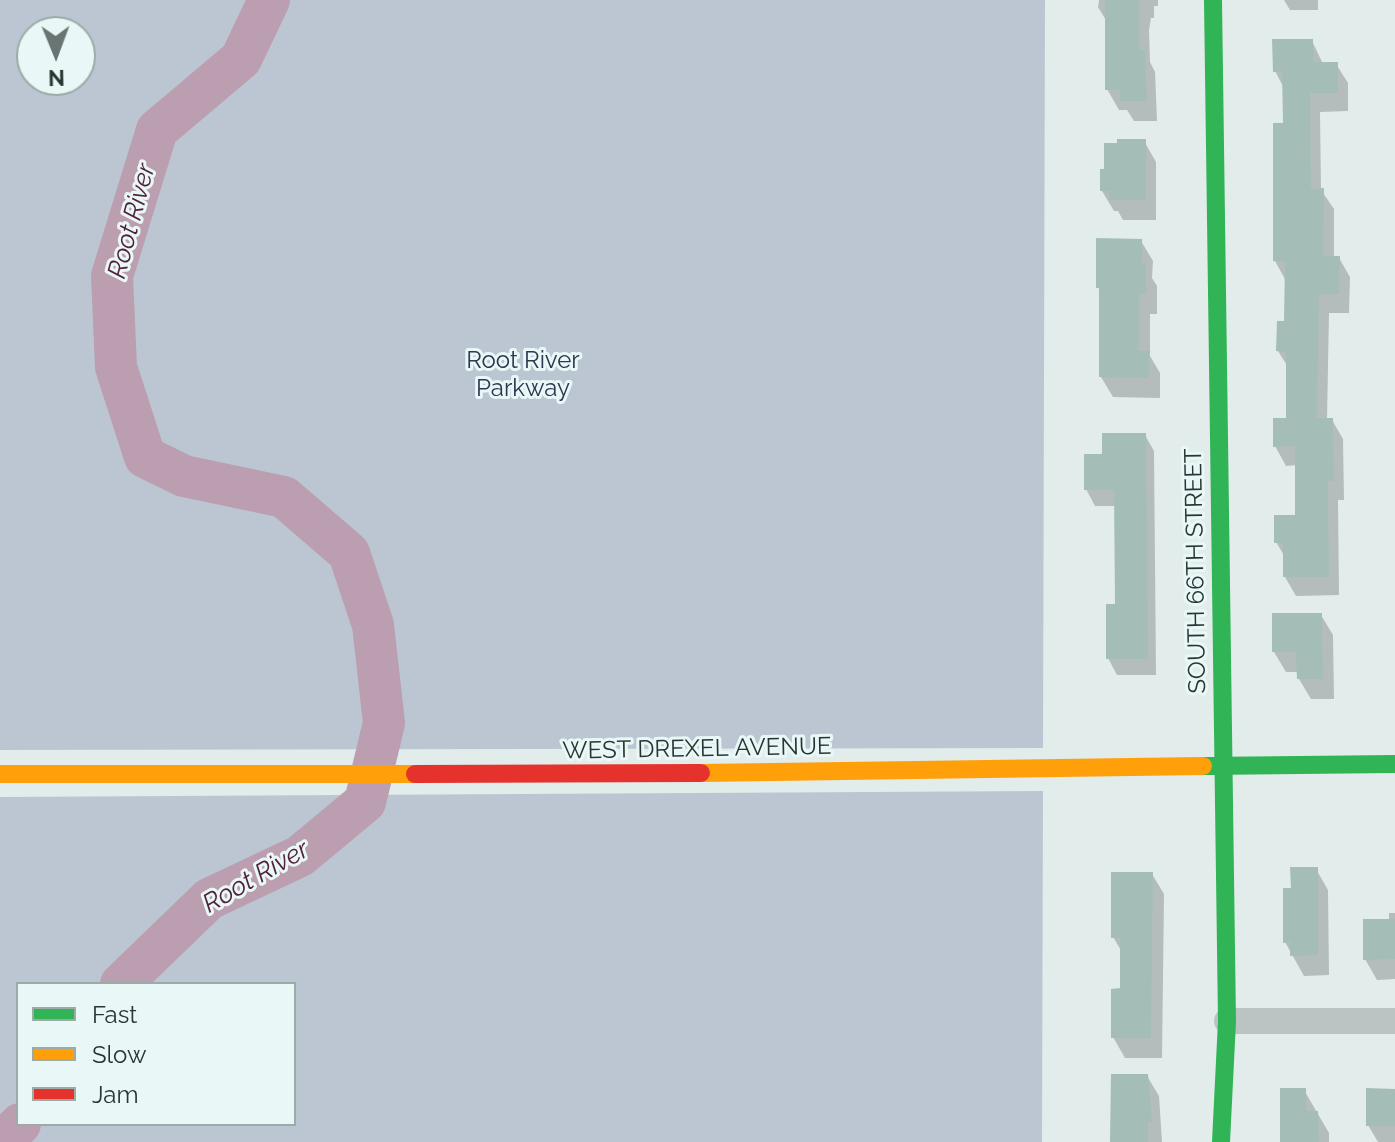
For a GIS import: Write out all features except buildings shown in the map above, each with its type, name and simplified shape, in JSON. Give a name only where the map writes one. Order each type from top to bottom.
[{"type":"street","name":"SOUTH 66TH STREET","points":[[1213,0],[1227,1021],[1221,1142]]},
{"type":"street","name":"WEST DREXEL AVENUE","points":[[0,774],[438,775],[1395,764]]},
{"type":"street","points":[[1227,1021],[1395,1021]]},
{"type":"green space","name":"Root River Parkway","points":[[0,0],[1045,0],[1043,748],[0,750]]},
{"type":"green space","points":[[1043,791],[1042,1142],[0,1142],[0,797]]},
{"type":"waterway","name":"Root River","points":[[123,982],[209,899],[300,856],[365,802],[384,723],[373,625],[349,553],[284,497],[184,476],[145,457],[116,367],[112,276],[157,130],[241,59],[269,0]]},
{"type":"waterway","name":"Root River","points":[[2,1142],[18,1126]]},
{"type":"traffic: fast","points":[[1213,0],[1227,1021],[1221,1142]]},
{"type":"traffic: fast","points":[[1203,766],[1395,764]]},
{"type":"traffic: slow","points":[[701,773],[1203,766]]},
{"type":"traffic: slow","points":[[0,774],[415,774]]},
{"type":"traffic: jam","points":[[415,774],[701,773]]}]
